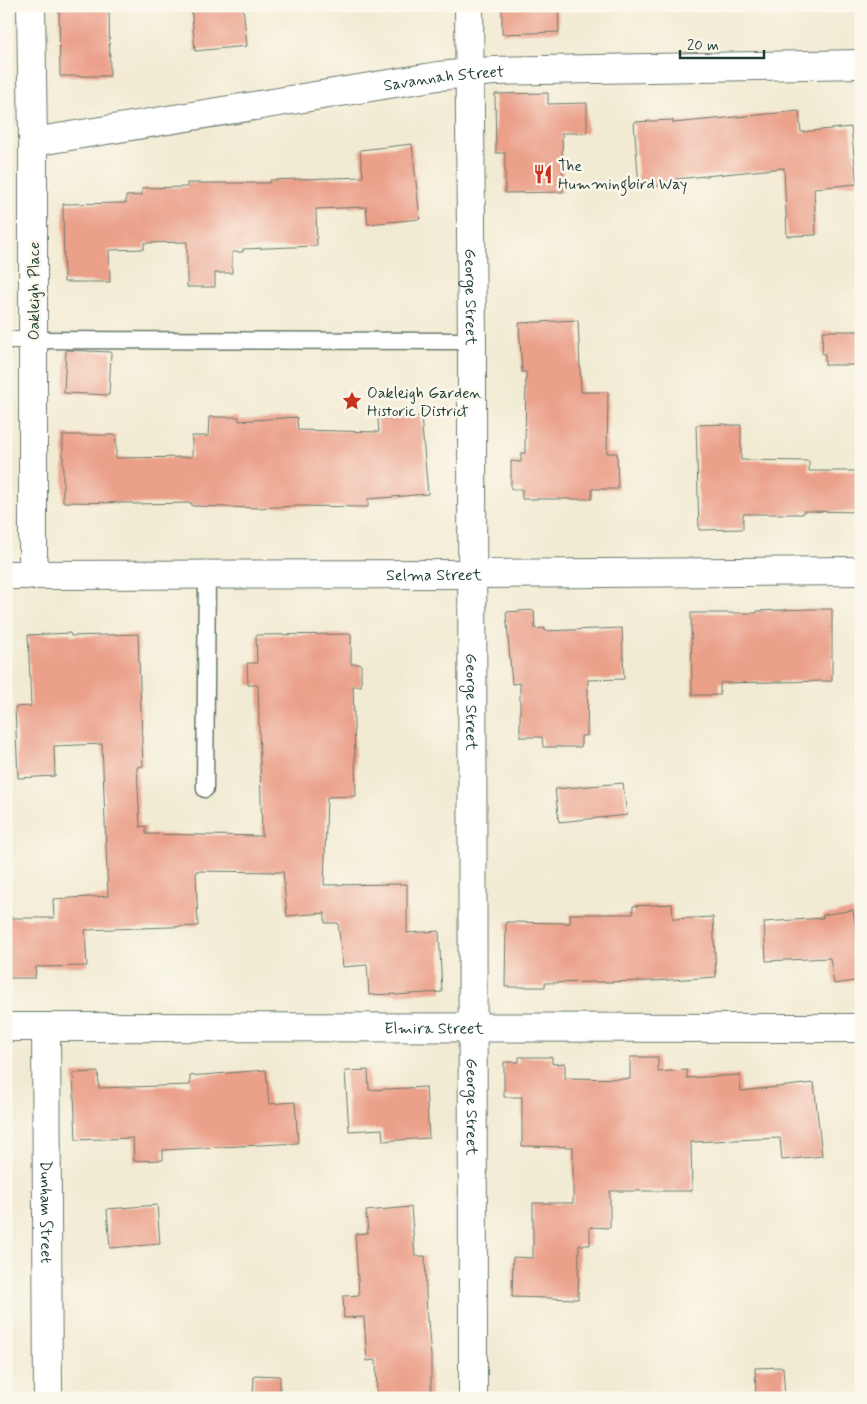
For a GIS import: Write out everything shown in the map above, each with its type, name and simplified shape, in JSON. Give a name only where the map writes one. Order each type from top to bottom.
[{"type":"street","name":"Oakleigh Place","points":[[31,6],[33,142],[20,340],[33,575]]},
{"type":"street","name":"George Street","points":[[469,6],[472,341],[473,1398]]},
{"type":"street","name":"Savannah Street","points":[[33,142],[438,76],[469,73],[861,64]]},
{"type":"street","name":"Selma Street","points":[[6,575],[861,571]]},
{"type":"street","name":"Elmira Street","points":[[6,1027],[473,1026],[861,1028]]},
{"type":"street","name":"Dunham Street","points":[[46,1027],[48,1398]]},
{"type":"lane","points":[[20,340],[472,341]]},
{"type":"lane","points":[[205,789],[207,575]]},
{"type":"building","points":[[59,6],[109,6],[110,76],[60,76]]},
{"type":"building","points":[[191,6],[243,6],[247,46],[195,51]]},
{"type":"building","points":[[502,6],[558,6],[559,32],[502,34]]},
{"type":"building","points":[[548,93],[548,104],[587,103],[587,133],[562,133],[563,192],[505,193],[505,153],[496,153],[495,94]]},
{"type":"building","points":[[799,111],[801,132],[851,127],[857,184],[814,188],[816,235],[787,236],[784,168],[676,179],[676,185],[639,187],[634,122],[673,120],[673,123]]},
{"type":"building","points":[[412,144],[420,219],[368,224],[366,207],[316,209],[317,246],[243,249],[243,252],[232,252],[232,273],[215,273],[215,287],[187,287],[187,242],[144,243],[144,249],[109,250],[110,282],[64,282],[63,204],[126,203],[126,196],[142,195],[142,188],[187,187],[187,183],[270,183],[270,180],[363,177],[360,150]]},
{"type":"building","points":[[578,320],[581,392],[608,392],[607,453],[617,453],[618,489],[592,489],[592,499],[522,499],[522,489],[511,489],[511,461],[521,462],[521,453],[525,453],[526,372],[522,372],[519,323]]},
{"type":"building","points":[[823,331],[861,331],[861,365],[825,365],[825,354],[822,354]]},
{"type":"building","points":[[66,350],[111,352],[109,395],[64,393]]},
{"type":"building","points":[[421,416],[428,494],[368,499],[368,507],[298,506],[258,508],[192,506],[192,503],[63,502],[63,435],[116,435],[116,458],[192,457],[192,436],[208,436],[209,417],[239,417],[239,421],[297,417],[298,430],[379,432],[378,419]]},
{"type":"building","points":[[696,425],[741,425],[741,460],[809,461],[809,471],[861,471],[861,512],[803,511],[803,514],[743,514],[743,529],[699,530]]},
{"type":"building","points":[[832,609],[832,681],[720,683],[720,695],[692,695],[691,613],[757,613],[757,611]]},
{"type":"building","points":[[534,610],[535,629],[545,628],[545,631],[622,628],[624,679],[588,680],[587,736],[581,736],[581,747],[543,747],[542,737],[520,737],[520,683],[512,684],[506,612]]},
{"type":"building","points":[[70,633],[71,636],[138,634],[143,766],[137,767],[140,827],[146,826],[146,834],[262,836],[258,685],[248,685],[247,663],[257,663],[256,635],[351,634],[351,664],[361,664],[361,686],[353,686],[356,796],[327,797],[324,885],[407,884],[407,933],[439,931],[442,992],[369,995],[367,965],[343,967],[338,923],[325,923],[325,913],[287,916],[283,872],[196,871],[198,926],[85,930],[87,966],[36,967],[35,978],[6,978],[6,918],[54,918],[53,899],[108,896],[102,744],[54,746],[55,776],[18,778],[15,707],[31,706],[28,635]]},
{"type":"building","points":[[623,783],[627,815],[559,822],[555,789]]},
{"type":"building","points":[[672,904],[673,919],[713,917],[716,977],[654,981],[545,983],[545,987],[505,987],[506,922],[570,923],[570,914],[633,914],[633,906]]},
{"type":"building","points":[[853,910],[861,961],[861,980],[834,984],[830,958],[766,961],[764,922],[823,918],[823,915]]},
{"type":"building","points":[[519,1057],[552,1057],[552,1064],[565,1063],[565,1078],[630,1079],[630,1057],[658,1057],[658,1072],[687,1070],[687,1078],[740,1075],[741,1091],[814,1083],[822,1156],[782,1160],[780,1138],[691,1142],[692,1191],[610,1191],[610,1228],[590,1227],[590,1245],[579,1245],[578,1299],[512,1297],[513,1257],[533,1258],[533,1203],[573,1203],[573,1147],[522,1146],[522,1097],[504,1097],[504,1062],[519,1062]]},
{"type":"building","points":[[266,1070],[269,1104],[295,1102],[298,1143],[163,1150],[163,1160],[134,1161],[133,1138],[76,1140],[73,1073],[98,1072],[99,1088],[190,1085],[190,1076]]},
{"type":"building","points":[[368,1070],[369,1090],[426,1087],[429,1138],[383,1141],[382,1129],[349,1131],[345,1071]]},
{"type":"building","points":[[157,1205],[160,1244],[110,1248],[107,1209]]},
{"type":"building","points":[[411,1207],[415,1256],[425,1256],[427,1322],[431,1356],[431,1398],[377,1398],[376,1360],[367,1361],[364,1317],[344,1318],[343,1296],[359,1295],[355,1234],[368,1233],[366,1211]]},
{"type":"building","points":[[783,1367],[785,1398],[756,1398],[755,1368]]},
{"type":"building","points":[[254,1375],[280,1376],[280,1398],[253,1398]]},
{"type":"place","name":"The Hummingbird Way","points":[[543,174]]},
{"type":"place","name":"Oakleigh Garden Historic District","points":[[352,401]]}]
